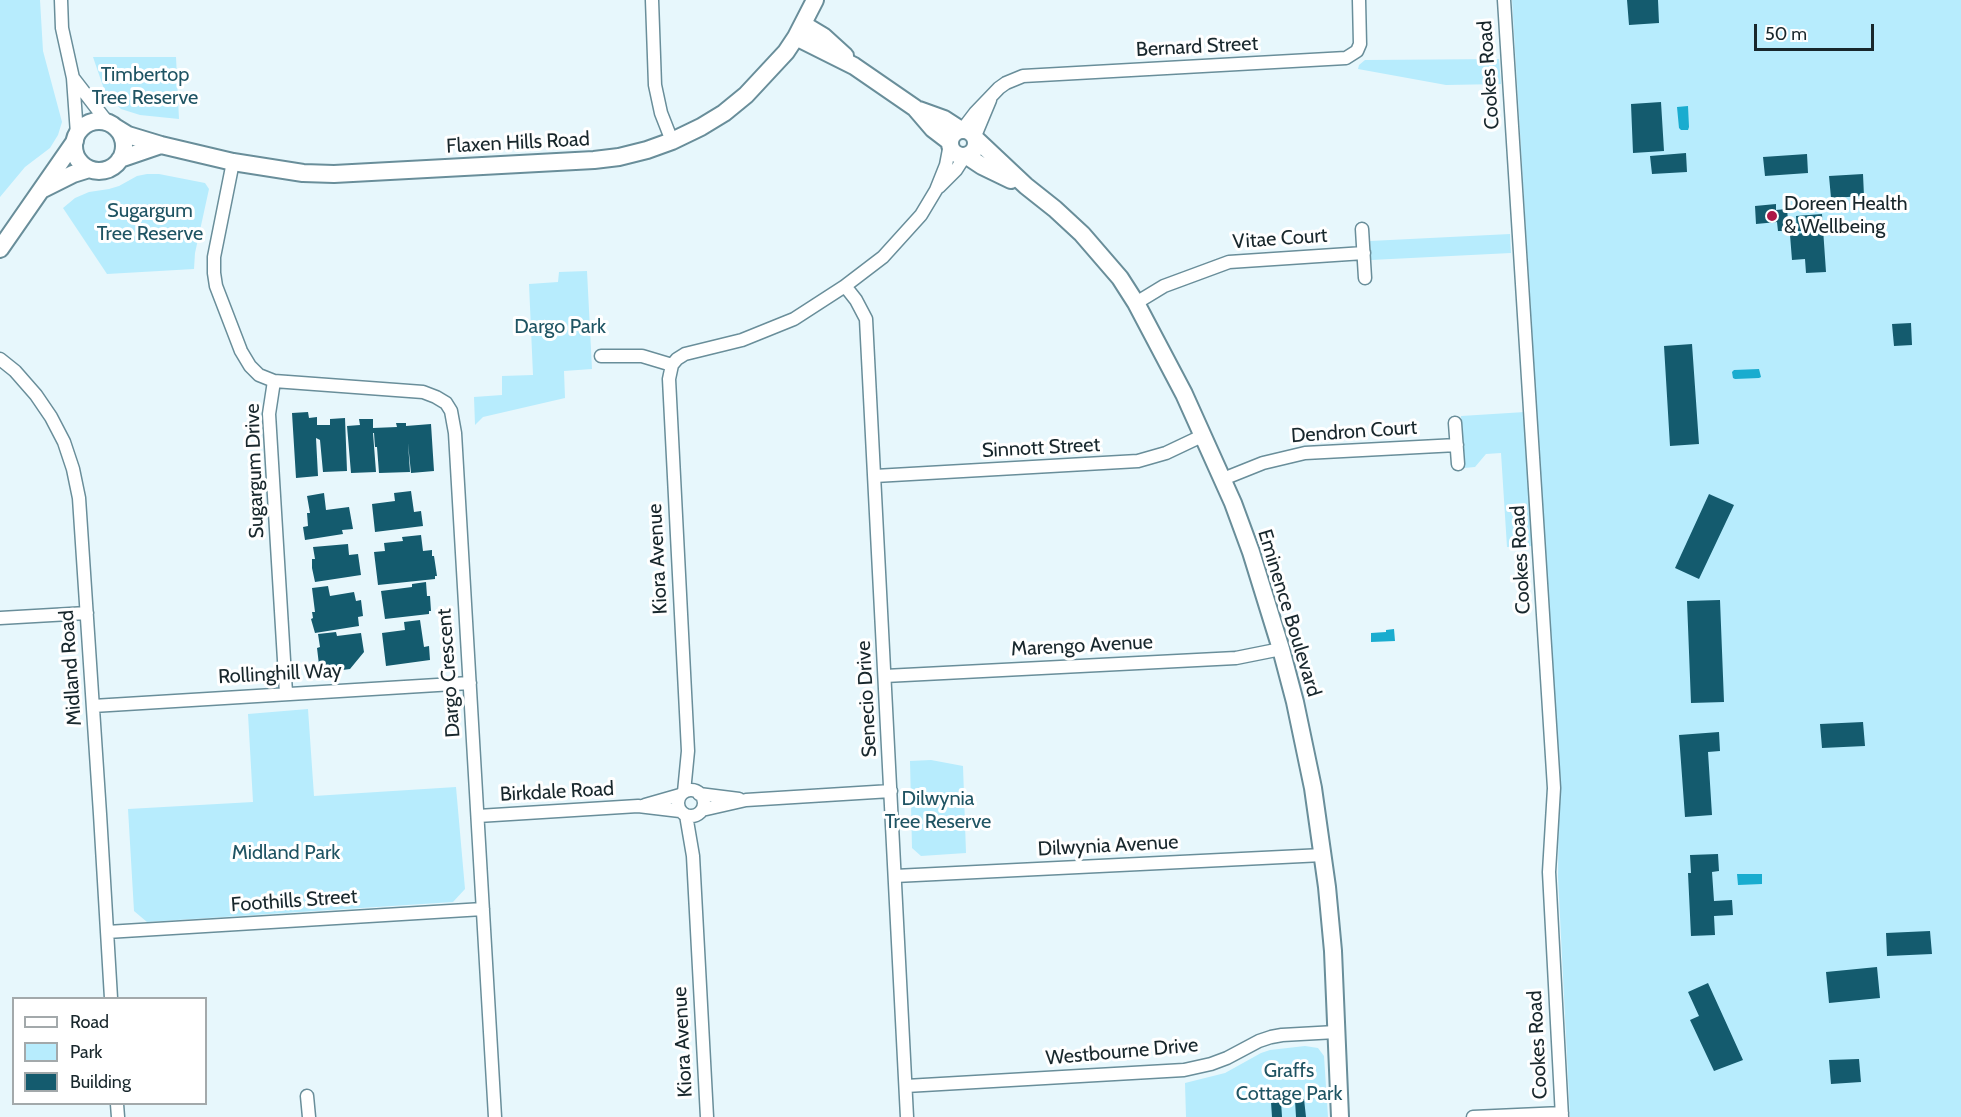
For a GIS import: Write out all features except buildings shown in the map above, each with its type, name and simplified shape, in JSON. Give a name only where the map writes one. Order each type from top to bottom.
[{"type":"street","points":[[61,0],[64,39],[73,78],[75,155],[78,161],[89,170]]},
{"type":"street","points":[[652,0],[656,85],[661,113],[672,141]]},
{"type":"street","name":"Flaxen Hills Road","points":[[111,125],[128,135],[161,145],[233,162],[303,173],[357,173],[619,157],[672,141],[724,113],[766,75],[800,31],[815,0]]},
{"type":"street","name":"Bernard Street","points":[[962,137],[975,113],[991,96],[1006,83],[1023,76],[1346,58],[1357,51],[1360,44],[1359,0]]},
{"type":"street","name":"Cookes Road","points":[[1504,0],[1554,788],[1549,872],[1562,1115]]},
{"type":"street","name":"Eminence Boulevard","points":[[800,31],[823,36],[854,66],[915,108],[933,129],[962,137],[1055,208],[1082,234],[1120,278],[1136,303],[1179,384],[1223,479],[1251,552],[1281,649],[1307,755],[1323,855],[1333,951],[1340,1117]]},
{"type":"street","points":[[39,191],[59,179],[89,170],[110,169],[123,153],[123,139],[73,78]]},
{"type":"street","points":[[0,249],[82,128],[94,122],[111,125]]},
{"type":"street","points":[[600,356],[642,356],[672,365],[680,356],[742,340],[794,319],[845,286],[883,257],[901,239],[936,190],[946,165],[962,137],[976,147],[936,190]]},
{"type":"street","points":[[120,159],[161,145]]},
{"type":"street","name":"Eminence Boulevard","points":[[966,156],[1026,186]]},
{"type":"street","name":"Sugargum Drive","points":[[233,162],[215,252],[214,273],[216,286],[241,351],[259,375],[274,381],[269,414],[286,693]]},
{"type":"street","points":[[1362,229],[1365,278]]},
{"type":"street","name":"Vitae Court","points":[[1136,303],[1164,286],[1229,262],[1364,254]]},
{"type":"street","name":"Senecio Drive","points":[[845,286],[866,319],[907,1117]]},
{"type":"street","name":"Midland Road","points":[[0,359],[15,371],[51,417],[64,442],[79,498],[111,997]]},
{"type":"street","name":"Kiora Avenue","points":[[672,365],[669,380],[690,793]]},
{"type":"street","name":"Dargo Crescent","points":[[274,381],[423,392],[446,403],[451,411],[455,433],[495,1117]]},
{"type":"street","points":[[1455,423],[1458,464]]},
{"type":"street","name":"Sinnott Street","points":[[875,476],[1138,461],[1166,453],[1204,435]]},
{"type":"street","name":"Dendron Court","points":[[1223,479],[1263,463],[1305,453],[1456,445]]},
{"type":"street","points":[[0,618],[87,613]]},
{"type":"street","name":"Marengo Avenue","points":[[885,676],[1236,658],[1281,649]]},
{"type":"street","name":"Rollinghill Way","points":[[93,706],[470,683]]},
{"type":"street","name":"Birkdale Road","points":[[638,806],[692,813],[746,800],[891,791]]},
{"type":"street","points":[[690,793],[704,801],[692,813],[678,803],[690,793]]},
{"type":"street","name":"Birkdale Road","points":[[478,816],[638,806],[690,793],[746,800]]},
{"type":"street","name":"Kiora Avenue","points":[[692,813],[707,1117]]},
{"type":"street","name":"Dilwynia Avenue","points":[[895,876],[1323,855]]},
{"type":"street","name":"Foothills Street","points":[[107,932],[483,909]]},
{"type":"street","name":"Westbourne Drive","points":[[906,1086],[1200,1068],[1271,1037],[1336,1032]]},
{"type":"street","points":[[307,1096],[309,1117]]},
{"type":"street","points":[[1473,1117],[1562,1115]]},
{"type":"green space","points":[[0,0],[40,0],[43,51],[62,122],[58,135],[50,148],[25,167],[0,197]]},
{"type":"green space","points":[[1512,0],[1961,0],[1961,1117],[1570,1117],[1558,877],[1559,778]]},
{"type":"green space","name":"Timbertop Tree Reserve","points":[[93,57],[176,57],[179,119],[140,115],[121,109],[104,89]]},
{"type":"green space","points":[[1499,59],[1501,84],[1446,85],[1358,69],[1365,60]]},
{"type":"green space","name":"Sugargum Tree Reserve","points":[[159,174],[205,183],[209,189],[195,253],[194,269],[107,274],[63,208],[75,198],[89,192],[119,186],[137,176]]},
{"type":"green space","points":[[1510,234],[1511,253],[1371,260],[1370,241]]},
{"type":"green space","name":"Dargo Park","points":[[587,271],[592,369],[564,371],[565,398],[483,417],[475,425],[474,397],[502,395],[502,376],[533,375],[529,284],[558,282],[559,272]]},
{"type":"green space","points":[[1525,412],[1533,546],[1507,547],[1501,453],[1486,454],[1475,467],[1464,468],[1461,416]]},
{"type":"green space","name":"Midland Park","points":[[308,709],[314,796],[456,787],[465,889],[453,902],[147,922],[134,911],[128,809],[253,802],[248,714]]},
{"type":"green space","name":"Dilwynia Tree Reserve","points":[[931,760],[963,766],[966,853],[921,856],[912,848],[910,761]]},
{"type":"green space","name":"Graffs Cottage Park","points":[[1305,1046],[1318,1048],[1324,1056],[1328,1117],[1186,1117],[1185,1083],[1225,1073],[1270,1050]]},
{"type":"water","points":[[1688,106],[1689,127],[1688,130],[1681,130],[1677,107]]},
{"type":"water","points":[[1759,369],[1761,377],[1759,378],[1733,378],[1734,370]]},
{"type":"water","points":[[1394,629],[1395,641],[1371,642],[1371,633]]},
{"type":"water","points":[[1737,874],[1762,874],[1762,884],[1738,885]]},
{"type":"place","name":"Doreen Health & Wellbeing","points":[[1772,216]]}]
